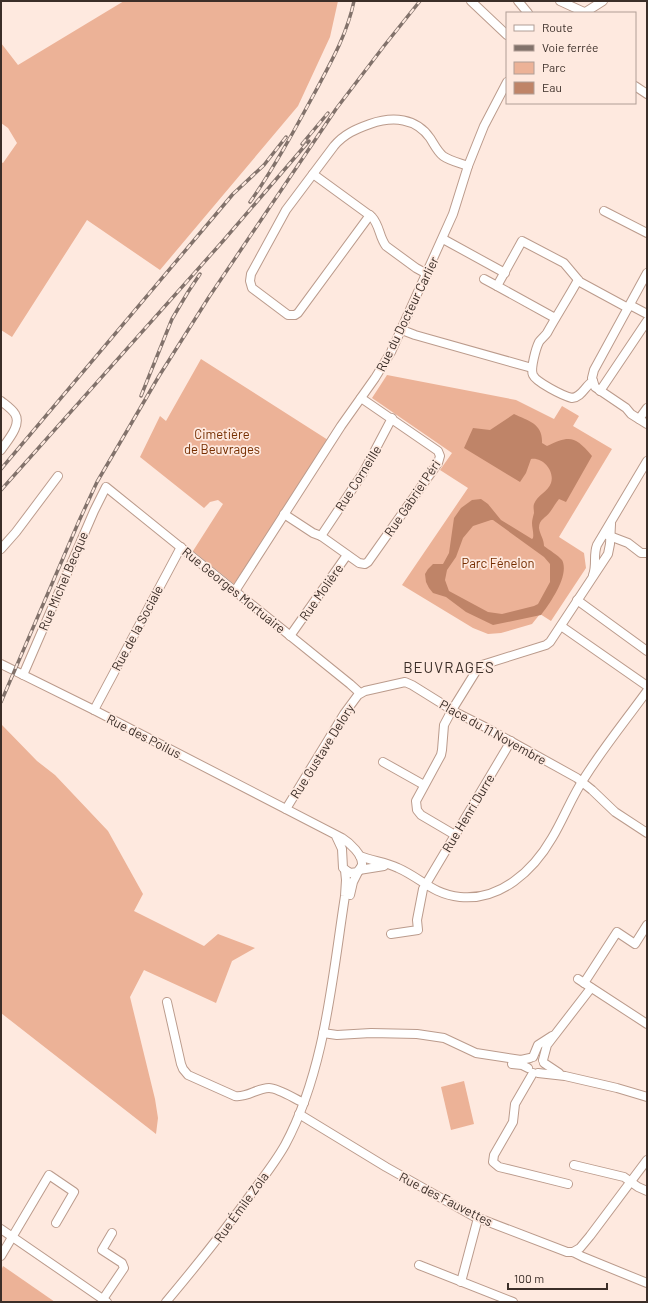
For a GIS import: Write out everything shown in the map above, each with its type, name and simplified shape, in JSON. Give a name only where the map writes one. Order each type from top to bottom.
[{"type":"street","points":[[471,1],[506,34]]},
{"type":"street","points":[[518,1],[527,12]]},
{"type":"street","points":[[560,1],[582,12]]},
{"type":"street","points":[[586,12],[603,1]]},
{"type":"street","name":"Rue du Docteur Carlier","points":[[235,590],[341,426],[386,362],[402,330],[454,211],[468,166],[486,122],[506,85]]},
{"type":"street","points":[[636,87],[647,94]]},
{"type":"street","points":[[370,215],[297,314],[293,316],[288,315],[255,291],[250,283],[251,274],[280,220],[313,174],[338,142],[347,134],[376,122],[392,119],[405,120],[417,125],[427,134],[441,155],[450,160],[468,166]]},
{"type":"street","points":[[313,174],[370,215],[377,224],[382,241],[386,246],[416,268],[427,274]]},
{"type":"street","points":[[604,211],[647,233]]},
{"type":"street","points":[[442,239],[505,273]]},
{"type":"street","points":[[498,286],[522,241],[561,262],[568,267],[578,280],[647,314]]},
{"type":"street","points":[[647,273],[592,376],[595,387],[647,424]]},
{"type":"street","points":[[484,279],[555,318]]},
{"type":"street","points":[[578,280],[565,304],[546,334],[539,342],[532,368],[533,375],[539,381],[572,398],[580,395],[588,384],[593,381]]},
{"type":"street","points":[[600,391],[647,321]]},
{"type":"street","points":[[402,330],[414,335],[532,368]]},
{"type":"street","name":"Rue Gabriel Péri","points":[[347,555],[361,564],[368,562],[439,461],[440,456],[438,451],[361,398]]},
{"type":"street","points":[[1,401],[15,413],[17,418],[16,427],[1,450]]},
{"type":"street","points":[[639,419],[647,408]]},
{"type":"street","name":"Rue Corneille","points":[[320,536],[363,473],[392,418]]},
{"type":"street","points":[[592,578],[595,568],[595,550],[606,535],[647,461]]},
{"type":"street","points":[[1,549],[16,532],[58,476]]},
{"type":"street","name":"Rue Georges Mortuaire","points":[[106,488],[235,590],[360,693]]},
{"type":"street","name":"Rue Michel Becque","points":[[23,675],[91,516],[106,488]]},
{"type":"street","name":"Rue Molière","points":[[284,514],[347,555],[290,636]]},
{"type":"street","points":[[606,535],[628,542],[641,553],[647,553]]},
{"type":"street","points":[[455,835],[424,817],[418,812],[416,807],[416,801],[441,755],[444,725],[478,668],[548,644],[609,552],[606,535]]},
{"type":"street","name":"Rue de la Sociale","points":[[94,710],[181,547]]},
{"type":"street","points":[[578,600],[647,651]]},
{"type":"street","points":[[561,626],[647,686]]},
{"type":"street","name":"Rue des Poilus","points":[[1,664],[94,710],[346,841],[359,855]]},
{"type":"street","name":"Rue Gustave Delory","points":[[286,809],[344,714],[360,693],[405,682]]},
{"type":"street","name":"Place du 11 Novembre","points":[[405,682],[452,710],[582,782],[618,814],[647,833]]},
{"type":"street","points":[[343,859],[349,853],[354,853],[400,868],[425,885],[443,894],[466,897],[490,894],[500,890],[509,885],[532,865],[547,845],[582,782],[605,747],[647,691]]},
{"type":"street","name":"Rue Henri Durre","points":[[391,934],[418,930],[417,920],[422,892],[425,885],[510,741]]},
{"type":"street","points":[[383,762],[424,785]]},
{"type":"street","points":[[336,836],[342,846],[342,864],[345,870],[351,873],[389,865]]},
{"type":"street","points":[[359,855],[362,864],[359,871]]},
{"type":"street","name":"Rue Émile Zola","points":[[339,949],[346,893],[345,870]]},
{"type":"street","name":"Rue Émile Zola","points":[[166,1302],[212,1246],[258,1185],[282,1150],[304,1103],[319,1062],[350,890],[359,871]]},
{"type":"street","points":[[647,925],[635,944],[617,932],[581,981],[647,1024]]},
{"type":"street","points":[[533,1071],[543,1069],[546,1047],[591,988]]},
{"type":"street","points":[[167,1002],[181,1064],[186,1073],[235,1096],[242,1096],[269,1088],[304,1103]]},
{"type":"street","points":[[325,1033],[337,1035],[367,1033],[408,1033],[426,1035],[448,1039],[479,1053],[521,1060],[538,1057],[550,1068],[565,1076]]},
{"type":"street","points":[[533,1071],[527,1063],[532,1058],[538,1045],[556,1033]]},
{"type":"street","points":[[426,1035],[474,1058],[520,1065],[533,1071],[565,1076],[622,1089],[647,1097]]},
{"type":"street","points":[[533,1071],[515,1104],[513,1122],[494,1154],[493,1162],[499,1167],[568,1184]]},
{"type":"street","name":"Rue des Fauvettes","points":[[299,1114],[391,1170],[478,1218],[567,1252],[573,1252],[647,1283]]},
{"type":"street","points":[[573,1252],[580,1248],[588,1239],[647,1160]]},
{"type":"street","points":[[574,1165],[622,1176],[647,1191]]},
{"type":"street","points":[[1,1256],[50,1175],[74,1192],[56,1223]]},
{"type":"street","points":[[461,1282],[478,1218]]},
{"type":"street","points":[[1,1229],[105,1301],[124,1268],[122,1263],[102,1250],[112,1233]]},
{"type":"street","points":[[419,1265],[513,1302]]},
{"type":"green space","points":[[124,1],[338,1],[330,37],[298,106],[160,270],[87,220],[12,337],[1,330],[1,162],[3,163],[17,143],[8,128],[1,123],[1,43],[18,65]]},
{"type":"green space","name":"Cimetière de Beuvrages","points":[[201,359],[328,440],[234,584],[193,551],[223,504],[218,500],[210,502],[204,508],[140,457],[160,416],[166,421]]},
{"type":"green space","name":"Parc Fénelon","points":[[387,375],[516,400],[554,419],[562,406],[579,416],[573,426],[612,449],[559,537],[584,553],[586,568],[551,621],[540,614],[532,624],[501,633],[488,634],[473,628],[402,585],[468,488],[440,470],[452,453],[372,398]]},
{"type":"green space","points":[[2,725],[37,761],[55,775],[108,831],[143,894],[134,911],[204,946],[218,934],[255,948],[232,961],[216,1003],[144,970],[130,997],[155,1099],[158,1118],[156,1134],[1,1013]]},
{"type":"green space","points":[[464,1081],[474,1124],[451,1130],[441,1087]]},
{"type":"green space","points":[[3,1266],[55,1302],[1,1302],[1,1271]]},
{"type":"water","points":[[514,414],[530,421],[538,427],[542,437],[542,443],[547,446],[561,440],[572,439],[581,444],[592,456],[566,502],[559,499],[539,525],[544,546],[562,560],[564,566],[561,581],[554,596],[541,615],[493,625],[466,612],[446,597],[433,593],[426,582],[425,574],[433,564],[443,564],[449,553],[454,518],[461,508],[472,500],[481,499],[488,504],[501,520],[532,539],[533,538],[532,520],[535,501],[550,486],[552,478],[550,470],[540,460],[531,459],[526,473],[520,482],[464,448],[473,428],[490,430]],"holes":[[[493,520],[544,557],[550,564],[550,582],[538,604],[502,614],[488,612],[449,591],[445,580],[447,570],[456,557],[463,538],[473,526]]]},
{"type":"railway","points":[[250,202],[284,149],[332,60],[347,26],[354,1]]},
{"type":"railway","points":[[1,702],[97,482],[159,376],[209,297],[336,109],[420,1]]},
{"type":"railway","points":[[302,144],[328,113]]},
{"type":"railway","points":[[1,469],[233,194],[264,165],[286,137]]},
{"type":"railway","points":[[1,490],[223,241],[309,141]]},
{"type":"railway","points":[[141,396],[172,319],[200,274]]},
{"type":"district","name":"BEUVRAGES","points":[[449,668]]}]
